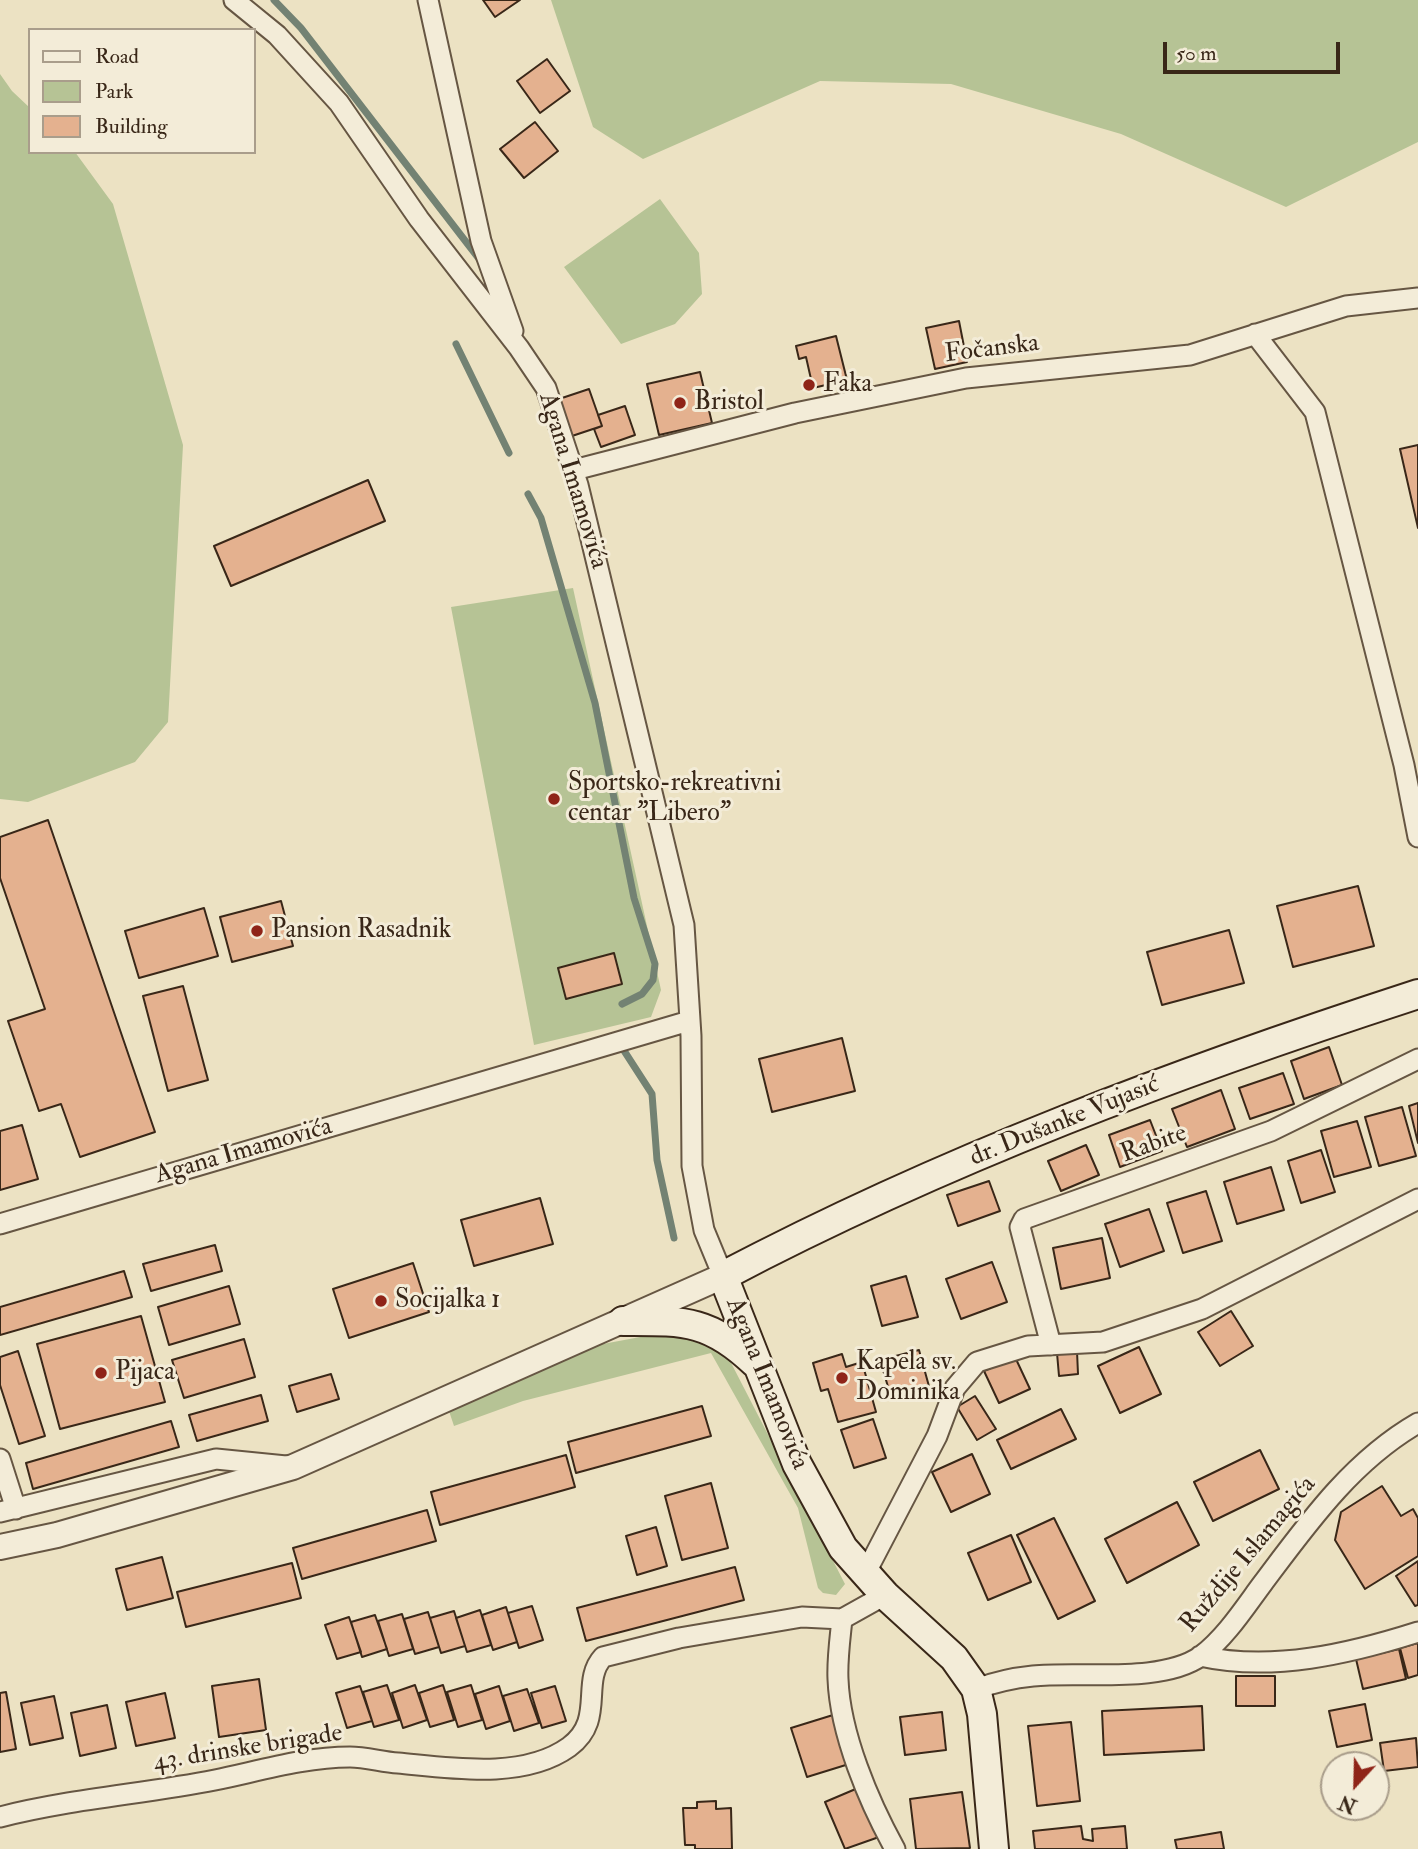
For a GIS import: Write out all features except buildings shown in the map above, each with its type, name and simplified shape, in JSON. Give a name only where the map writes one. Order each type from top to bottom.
[{"type":"main road","name":"dr. Dušanke Vujasić","points":[[723,1276],[792,1240],[1070,1117],[1418,994]]},
{"type":"main road","name":"Agana Imamovića","points":[[723,1276],[808,1488],[843,1548],[885,1595],[954,1658],[976,1689]]},
{"type":"main road","points":[[623,1321],[691,1324],[715,1331],[758,1366]]},
{"type":"main road","points":[[976,1689],[982,1714],[994,1849]]},
{"type":"street","name":"Agana Imamovića","points":[[234,0],[277,35],[339,103],[419,219],[519,348],[546,388],[574,470],[684,925],[692,1166],[704,1230],[723,1276]]},
{"type":"street","points":[[428,0],[481,241],[519,348]]},
{"type":"street","name":"Fočanska","points":[[574,470],[795,413],[953,380],[1190,355],[1346,306],[1418,298]]},
{"type":"street","points":[[1255,334],[1315,412],[1404,765],[1418,837]]},
{"type":"street","name":"Agana Imamovića","points":[[0,1224],[689,1021]]},
{"type":"street","name":"Rabite","points":[[1051,1345],[1020,1227],[1024,1219],[1271,1131],[1418,1059]]},
{"type":"street","points":[[865,1574],[937,1436],[955,1388],[977,1362],[1028,1346],[1103,1342],[1202,1310],[1418,1199]]},
{"type":"street","points":[[0,1547],[57,1535],[293,1467],[723,1276]]},
{"type":"street","name":"Ruždije Islamagića","points":[[976,1689],[1001,1680],[1034,1676],[1161,1671],[1200,1656],[1237,1617],[1310,1521],[1348,1478],[1375,1452],[1418,1423]]},
{"type":"street","points":[[0,1459],[8,1510],[216,1459],[293,1467]]},
{"type":"street","points":[[885,1595],[842,1619],[838,1680],[849,1737],[875,1813],[895,1849]]},
{"type":"street","name":"43. drinske brigade","points":[[0,1817],[215,1780],[260,1769],[351,1757],[396,1763],[467,1767],[510,1767],[541,1762],[569,1747],[586,1726],[593,1707],[596,1665],[603,1657],[679,1638],[802,1617],[842,1619]]},
{"type":"street","points":[[1200,1656],[1236,1662],[1284,1662],[1385,1642],[1418,1632]]},
{"type":"green space","points":[[551,0],[1418,0],[1418,142],[1286,207],[1121,134],[951,84],[820,81],[643,159],[593,127]]},
{"type":"green space","points":[[0,74],[12,91],[28,106],[28,154],[76,154],[113,204],[183,445],[168,722],[135,762],[28,802],[0,799]]},
{"type":"green space","points":[[660,199],[699,253],[702,294],[675,324],[621,344],[564,267]]},
{"type":"green space","name":"Sportsko-rekreativni centar \"Libero\"","points":[[573,588],[661,990],[651,1017],[534,1045],[451,607]]},
{"type":"green space","points":[[686,1334],[727,1355],[845,1584],[836,1595],[823,1593],[818,1588],[798,1508],[711,1353],[523,1401],[454,1426],[448,1408],[592,1346],[651,1335]]},
{"type":"waterway","points":[[274,0],[301,28],[480,260]]},
{"type":"waterway","points":[[456,344],[509,453]]},
{"type":"waterway","points":[[528,494],[541,518],[595,703],[634,898],[655,964],[653,980],[642,994],[622,1004]]},
{"type":"waterway","points":[[621,1046],[652,1094],[657,1160],[674,1238]]},
{"type":"place","name":"Faka","points":[[809,385]]},
{"type":"place","name":"Bristol","points":[[680,403]]},
{"type":"place","name":"Sportsko-rekreativni centar \"Libero\"","points":[[554,799]]},
{"type":"place","name":"Pansion Rasadnik","points":[[257,931]]},
{"type":"place","name":"Socijalka 1","points":[[381,1301]]},
{"type":"place","name":"Pijaca","points":[[101,1373]]},
{"type":"place","name":"Kapela sv. Dominika","points":[[842,1378]]}]
